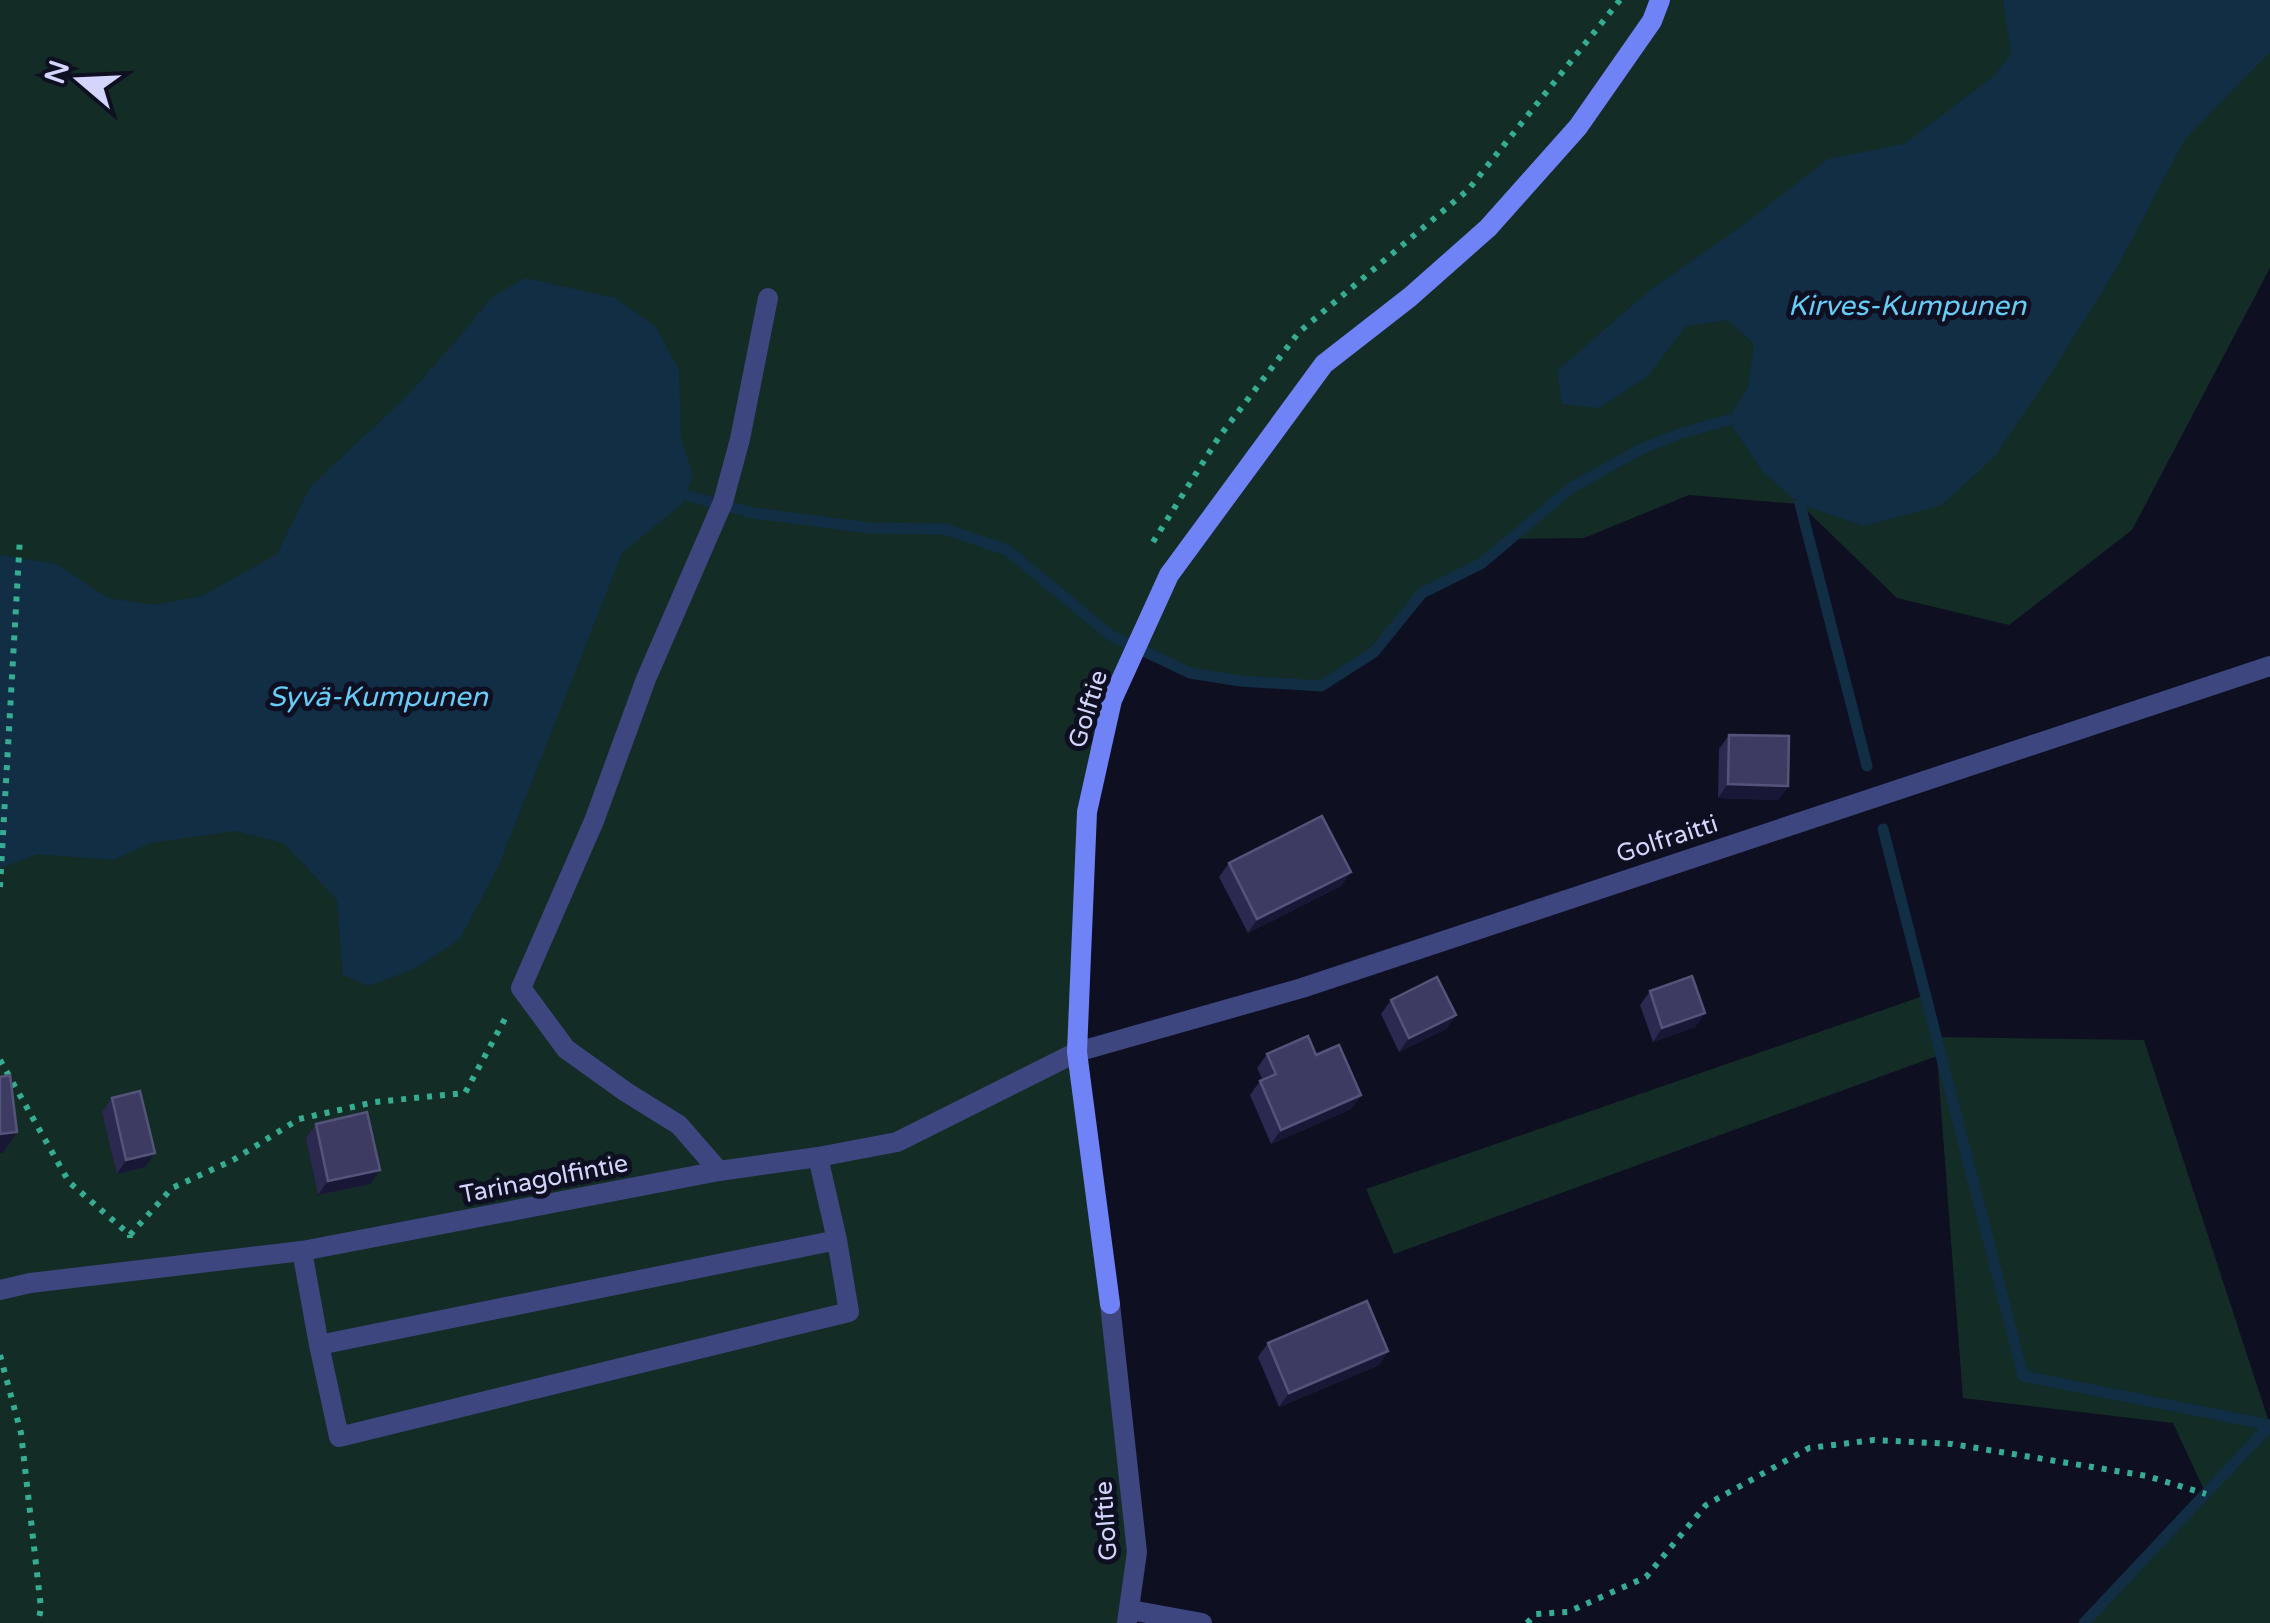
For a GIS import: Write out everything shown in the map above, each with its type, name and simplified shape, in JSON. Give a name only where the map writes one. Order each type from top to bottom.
[{"type":"street","name":"Golftie","points":[[1129,1616],[1137,1552],[1077,1052],[1087,812],[1112,700],[1168,575],[1324,364],[1410,298],[1488,228],[1578,127],[1652,20],[1660,0]]},
{"type":"street","points":[[719,1171],[679,1125],[566,1048],[521,988],[594,821],[646,679],[723,502],[740,439],[768,298]]},
{"type":"street","name":"Golfraitti","points":[[1077,1052],[1302,988],[2270,666]]},
{"type":"street","name":"Tarinagolfintie","points":[[0,1290],[30,1283],[302,1251],[719,1171],[897,1142],[1077,1052]]},
{"type":"street","points":[[302,1251],[339,1437],[849,1312],[818,1157]]},
{"type":"street","points":[[318,1345],[837,1240]]},
{"type":"street","points":[[1129,1616],[1202,1623]]},
{"type":"path","points":[[1147,551],[1219,437],[1299,332],[1468,190],[1620,0]]},
{"type":"path","points":[[0,886],[20,537]]},
{"type":"path","points":[[130,1234],[172,1188],[233,1160],[299,1119],[375,1102],[465,1093],[521,988]]},
{"type":"path","points":[[0,1060],[69,1182],[130,1234],[135,1270]]},
{"type":"path","points":[[0,1356],[20,1433],[31,1509],[42,1608],[38,1623]]},
{"type":"path","points":[[1527,1623],[1536,1614],[1568,1612],[1646,1577],[1706,1505],[1809,1448],[1874,1440],[1952,1444],[2148,1476],[2206,1494]]},
{"type":"green space","points":[[0,0],[2270,0],[2270,268],[2132,530],[2009,625],[1897,598],[1800,504],[1689,495],[1584,538],[1511,539],[1464,572],[1422,593],[1374,652],[1321,686],[1240,681],[1190,673],[1137,646],[1087,812],[1077,1052],[1137,1552],[1127,1623],[0,1623]]},
{"type":"green space","points":[[1929,994],[1937,1037],[2144,1040],[2270,1425],[2270,1623],[2084,1623],[2206,1494],[2173,1423],[1963,1398],[1937,1056],[1394,1254],[1366,1189]]},
{"type":"water","name":"Kirves-Kumpunen","points":[[2003,0],[2270,0],[2270,52],[2185,139],[2116,269],[2055,367],[1995,456],[1942,505],[1864,526],[1800,504],[1762,471],[1728,420],[1748,387],[1754,344],[1728,320],[1686,326],[1647,377],[1599,408],[1562,404],[1557,371],[1650,290],[1738,229],[1828,159],[1904,144],[1994,76],[2011,53]]},
{"type":"water","name":"Syvä-Kumpunen","points":[[525,278],[615,298],[656,327],[679,370],[681,438],[693,476],[682,504],[622,553],[499,865],[460,939],[414,969],[368,986],[343,975],[337,900],[284,843],[235,831],[151,843],[113,860],[38,854],[0,868],[0,555],[56,564],[108,598],[154,605],[202,596],[277,554],[310,487],[406,397],[492,297]]},
{"type":"building","points":[[1729,735],[1789,736],[1788,786],[1728,784]]},
{"type":"building","points":[[1322,816],[1351,872],[1257,919],[1229,863]]},
{"type":"building","points":[[1692,976],[1705,1013],[1662,1028],[1650,991]]},
{"type":"building","points":[[1437,977],[1456,1015],[1409,1038],[1391,1000]]},
{"type":"building","points":[[1308,1036],[1316,1055],[1339,1045],[1361,1095],[1281,1130],[1260,1081],[1276,1074],[1267,1054]]},
{"type":"building","points":[[10,1075],[17,1132],[0,1134],[0,1077]]},
{"type":"building","points":[[140,1091],[155,1153],[126,1160],[112,1098]]},
{"type":"building","points":[[367,1112],[380,1170],[328,1181],[316,1124]]},
{"type":"building","points":[[1367,1301],[1388,1351],[1289,1393],[1268,1343]]},
{"type":"waterway","points":[[682,494],[753,513],[870,528],[945,529],[1007,550],[1110,635],[1190,673],[1240,681],[1321,686],[1374,652],[1422,593],[1482,563],[1571,488],[1641,449],[1728,420]]},
{"type":"waterway","points":[[1800,504],[1867,766]]},
{"type":"waterway","points":[[1883,829],[2023,1376],[2270,1425]]},
{"type":"waterway","points":[[2084,1623],[2270,1425]]}]
